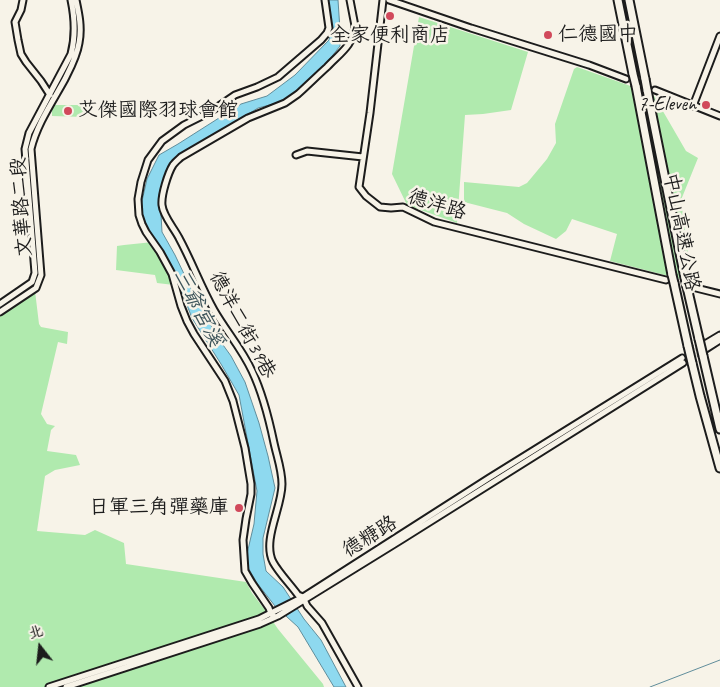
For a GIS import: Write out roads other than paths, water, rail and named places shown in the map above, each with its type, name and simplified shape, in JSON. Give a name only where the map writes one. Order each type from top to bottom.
[{"type":"highway","name":"中山高速公路","points":[[618,0],[636,86],[669,277],[674,284],[700,396],[720,468]]},
{"type":"highway","name":"中山高速公路","points":[[629,0],[645,79],[651,90],[685,278],[690,287],[703,344],[703,356],[720,429]]},
{"type":"street","points":[[23,0],[21,10],[15,22],[21,54],[52,96]]},
{"type":"street","name":"文華路二段","points":[[0,312],[36,288],[41,275],[31,149],[34,136],[71,54],[74,43],[75,25],[71,0]]},
{"type":"street","name":"文華路二段","points":[[0,304],[32,282],[35,273],[25,149],[29,133],[73,63],[81,30],[80,14],[76,0]]},
{"type":"street","points":[[274,615],[245,571],[244,540],[251,484],[245,448],[233,401],[225,381],[187,321],[172,274],[142,224],[139,215],[138,199],[145,168],[150,156],[162,141],[184,125],[210,112],[236,95],[278,77],[322,40],[329,28],[325,0]]},
{"type":"street","name":"德洋二街39巷","points":[[350,0],[355,30],[344,52],[290,100],[248,118],[178,159],[168,175],[162,205],[221,322],[241,350],[254,373],[269,419],[282,482],[280,500],[269,542],[272,560],[306,606],[322,623],[358,687]]},
{"type":"street","name":"德洋路","points":[[383,0],[359,187],[366,196],[380,206],[403,207],[434,222],[669,277]]},
{"type":"street","points":[[389,0],[589,65],[626,79]]},
{"type":"street","points":[[693,106],[720,36]]},
{"type":"street","points":[[651,90],[720,116]]},
{"type":"street","points":[[296,155],[307,151],[363,157]]},
{"type":"street","points":[[690,287],[720,294]]},
{"type":"street","points":[[703,344],[720,335]]},
{"type":"street","points":[[703,344],[720,340]]},
{"type":"street","name":"德糖路","points":[[66,687],[260,624],[497,473],[682,360]]},
{"type":"street","name":"德糖路","points":[[49,687],[274,615]]},
{"type":"water","name":"三爺宮溪","points":[[326,0],[338,0],[340,46],[321,70],[292,96],[277,103],[258,108],[190,148],[172,161],[164,178],[160,197],[162,232],[195,297],[245,382],[259,423],[275,488],[263,538],[266,571],[283,587],[304,619],[321,640],[346,687],[334,687],[298,627],[275,606],[257,583],[246,564],[254,524],[257,491],[239,395],[192,318],[179,285],[145,227],[140,210],[147,179],[159,155],[241,104],[267,96],[295,75],[329,40],[332,27]]},
{"type":"waterway","points":[[650,687],[720,660]]},
{"type":"tunnel","points":[[626,79],[655,90]]},
{"type":"tunnel","points":[[682,358],[702,346]]},
{"type":"tunnel","points":[[683,363],[704,350]]},
{"type":"place","name":"全家便利商店","points":[[390,16]]},
{"type":"place","name":"仁德國中","points":[[548,35]]},
{"type":"place","name":"7-Eleven","points":[[706,105]]},
{"type":"place","name":"艾傑國際羽球會館","points":[[68,111]]},
{"type":"place","name":"日軍三角彈藥庫","points":[[239,508]]}]
